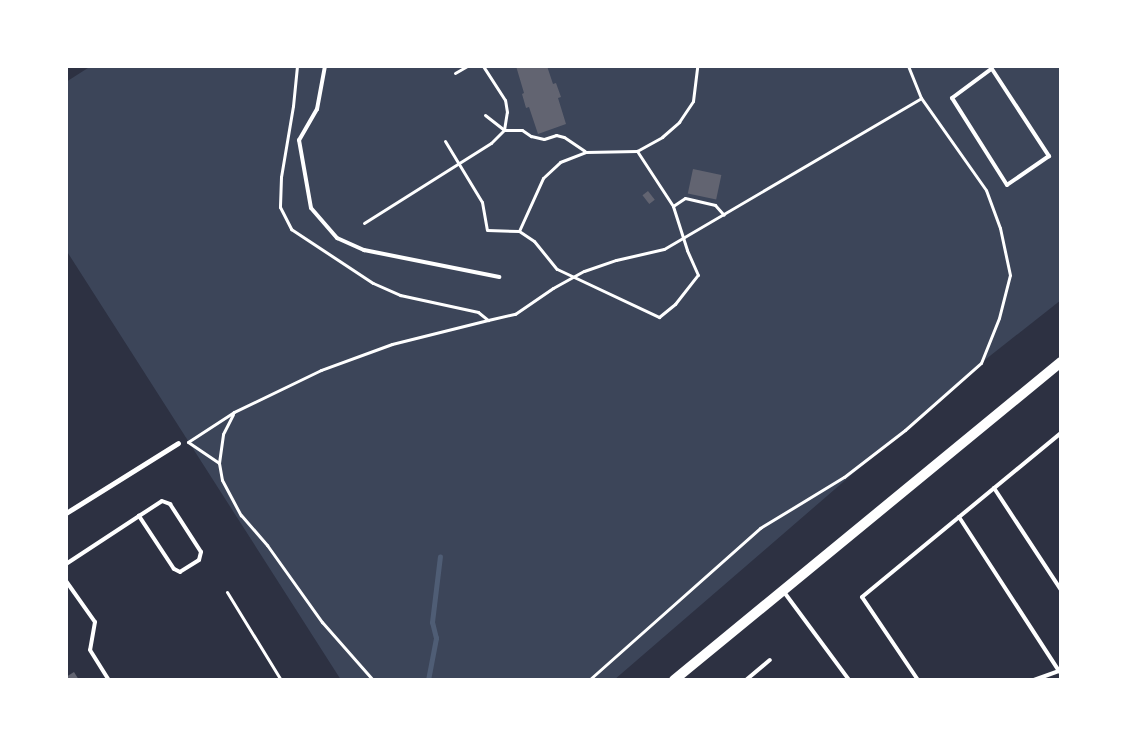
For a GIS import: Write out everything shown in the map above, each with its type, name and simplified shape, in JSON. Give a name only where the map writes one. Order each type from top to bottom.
[{"type":"main road","points":[[674,680],[1061,362]]},
{"type":"street","points":[[66,513],[178,443]]},
{"type":"lane","points":[[325,66],[317,109],[300,140],[312,208],[337,238],[364,250],[498,278]]},
{"type":"lane","points":[[990,68],[1049,156],[1007,185],[952,98],[990,68]]},
{"type":"lane","points":[[918,680],[862,597],[1061,433]]},
{"type":"lane","points":[[994,488],[1061,590]]},
{"type":"lane","points":[[66,564],[139,516],[162,502],[170,504],[201,552],[199,560],[180,572],[174,569],[139,516]]},
{"type":"lane","points":[[959,517],[1060,670],[1034,680]]},
{"type":"lane","points":[[66,581],[95,622],[90,650],[109,680]]},
{"type":"lane","points":[[783,590],[850,680]]},
{"type":"lane","points":[[746,680],[770,660]]},
{"type":"path","points":[[297,66],[280,207],[291,228],[373,283],[400,295],[478,312],[488,320]]},
{"type":"path","points":[[456,73],[467,66]]},
{"type":"path","points":[[364,223],[491,143],[504,130],[507,112],[505,100],[483,66]]},
{"type":"path","points":[[519,232],[543,178],[560,162],[586,152],[636,151],[662,137],[679,122],[692,101],[697,66]]},
{"type":"path","points":[[589,680],[760,528],[844,477],[905,430],[981,363],[999,318],[1010,275],[1000,228],[986,190],[921,98],[908,66]]},
{"type":"path","points":[[219,463],[188,442],[234,412],[322,370],[392,344],[514,314],[572,277],[616,260],[664,249],[684,239],[921,98]]},
{"type":"path","points":[[485,115],[504,130],[522,130],[530,136],[544,139],[556,135],[564,137],[586,152]]},
{"type":"path","points":[[445,141],[482,202],[487,230],[519,232],[534,241],[557,269],[660,317],[675,304],[698,274],[684,239],[674,206],[636,151]]},
{"type":"path","points":[[674,206],[685,198],[716,205],[724,215]]},
{"type":"path","points":[[234,412],[223,434],[219,463],[222,480],[241,515],[267,544],[322,622],[374,680]]},
{"type":"path","points":[[227,592],[281,680]]},
{"type":"shaded area","points":[[91,66],[1061,66],[1061,300],[981,363],[614,680],[341,680],[66,250],[66,82]]},
{"type":"building","points":[[516,66],[547,66],[553,84],[556,83],[561,97],[558,98],[566,124],[538,134],[529,107],[526,108],[522,94],[524,93]]},
{"type":"building","points":[[693,169],[721,175],[716,199],[688,193]]},
{"type":"building","points":[[648,191],[655,200],[649,204],[642,195]]},
{"type":"building","points":[[74,672],[79,680],[66,680],[66,677]]},
{"type":"waterway","points":[[428,680],[436,638],[432,622],[440,556]]}]
